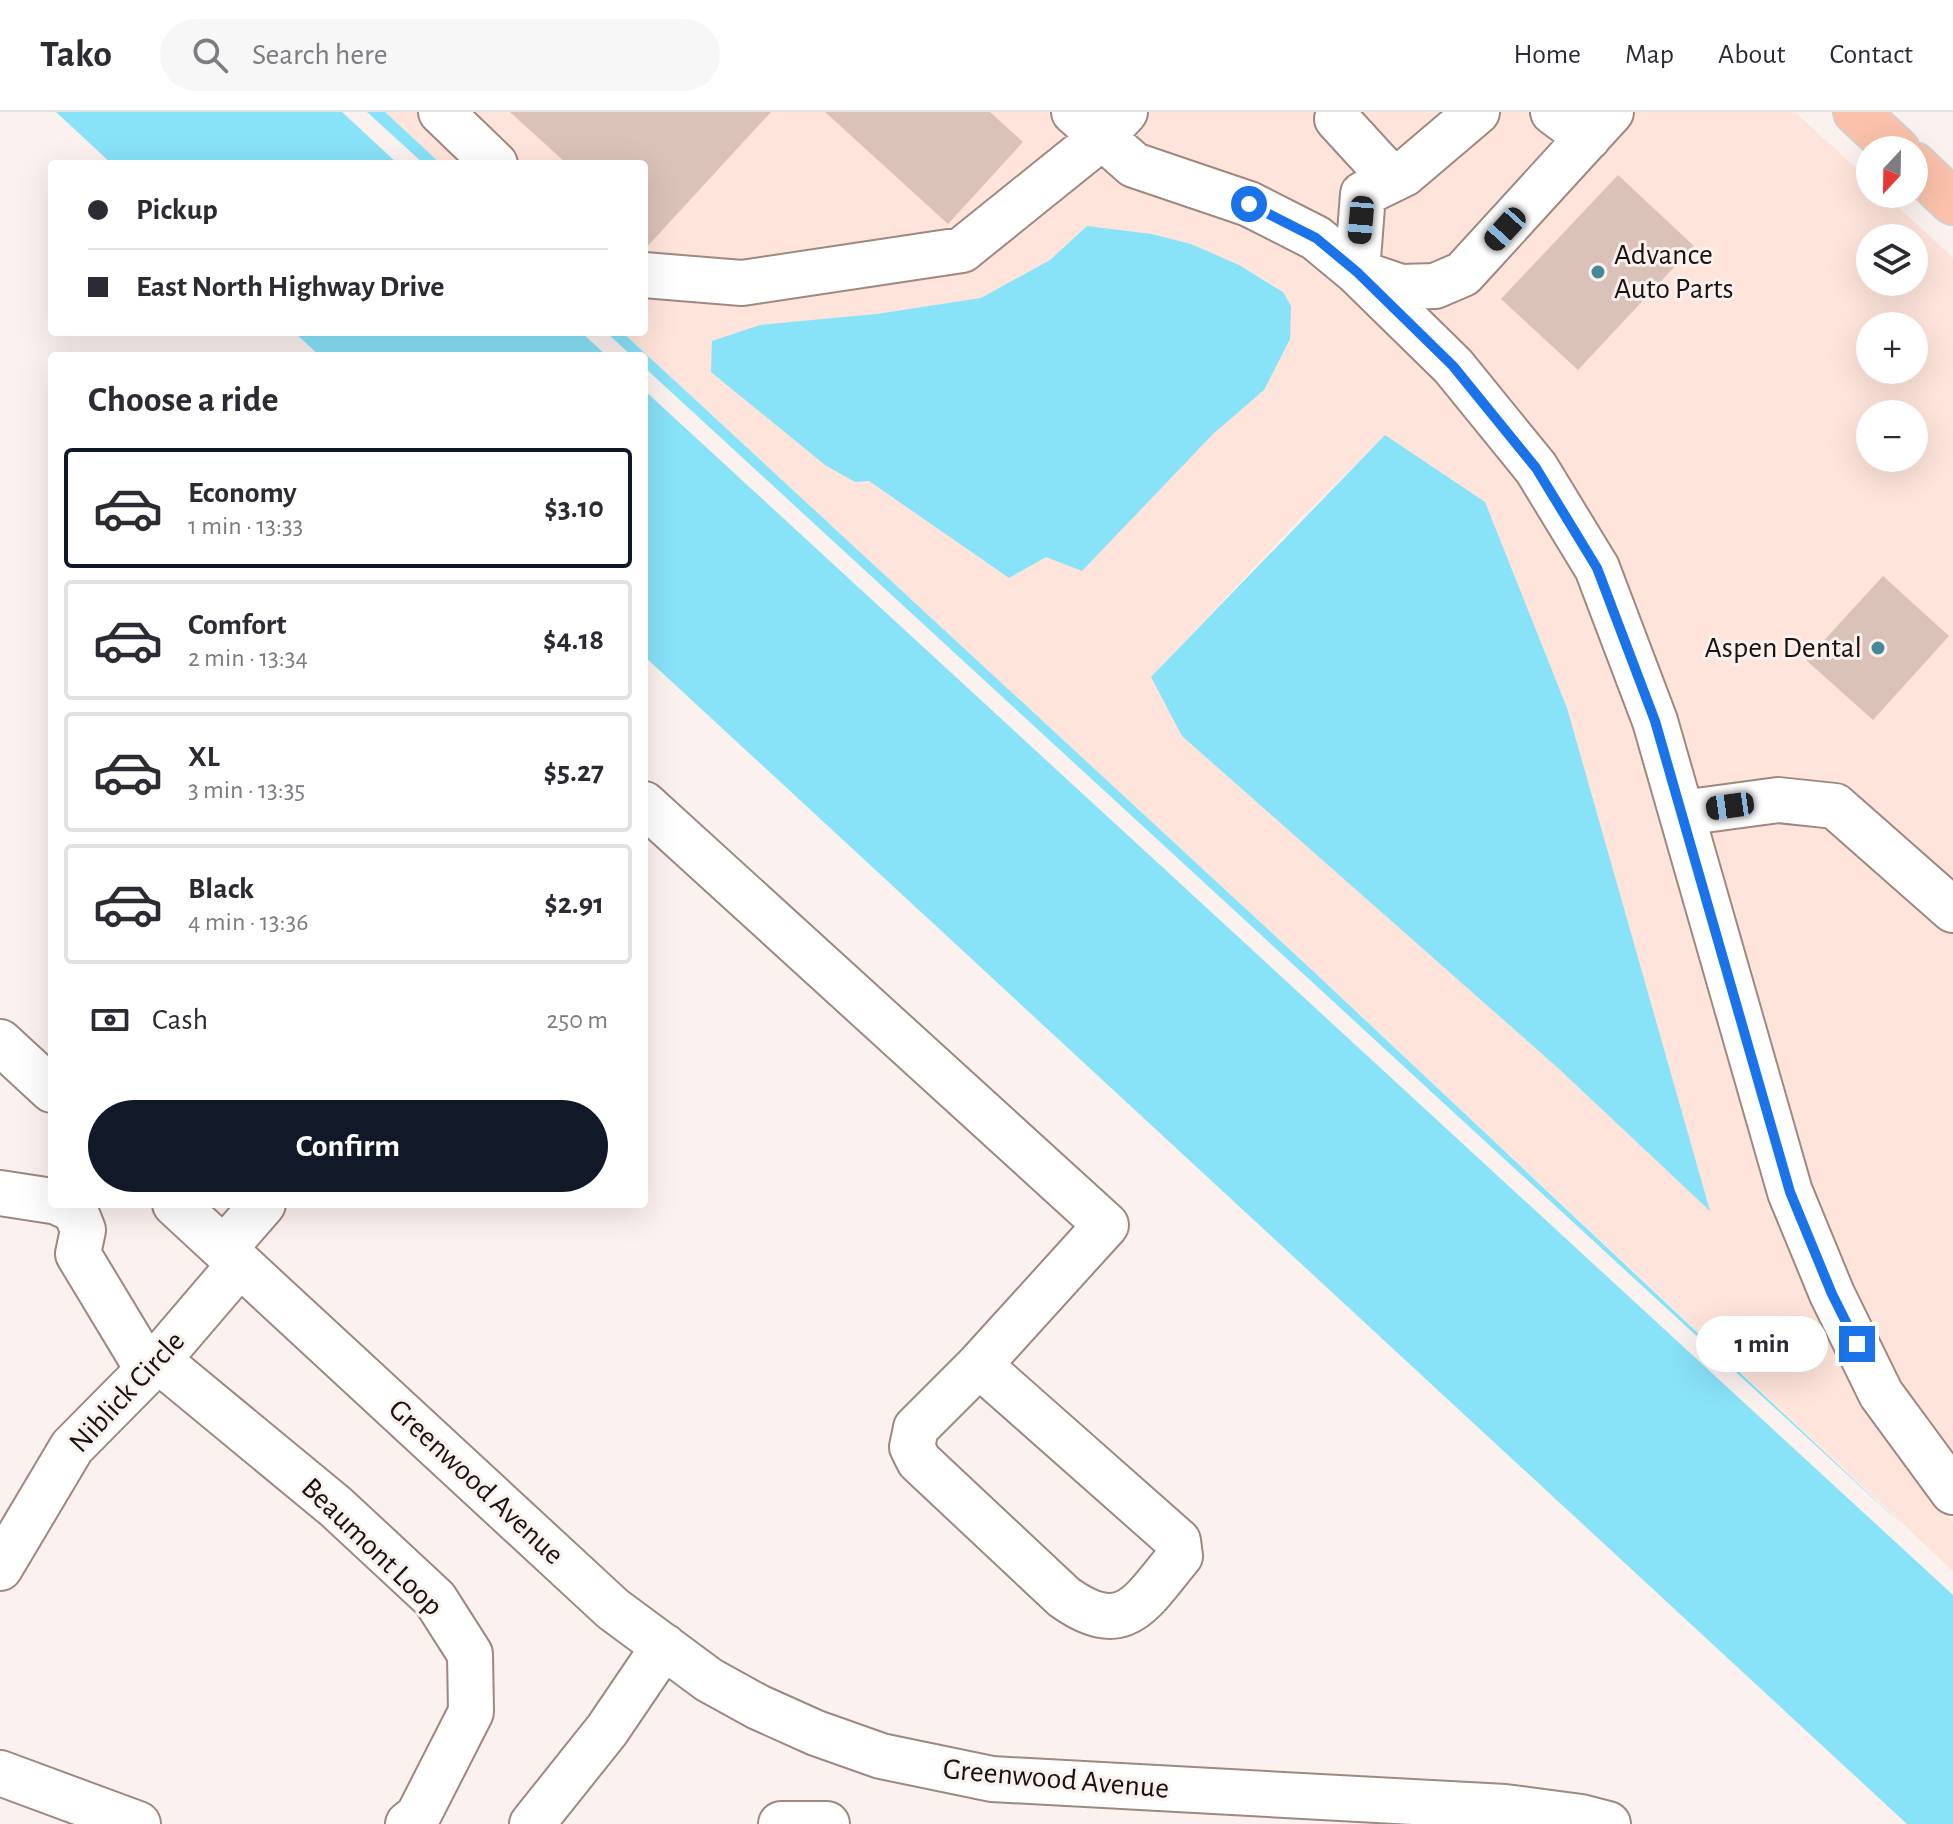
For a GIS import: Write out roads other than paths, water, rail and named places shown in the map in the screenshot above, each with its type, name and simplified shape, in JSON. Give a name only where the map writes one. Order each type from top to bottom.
[{"type":"main road","points":[[1856,112],[1882,136]]},
{"type":"main road","points":[[1928,178],[1953,202]]},
{"type":"street","points":[[441,112],[491,160]]},
{"type":"street","points":[[1357,272],[1363,194],[1404,174],[1477,112]]},
{"type":"street","points":[[1357,272],[1401,287],[1435,286],[1463,274],[1600,125],[1553,112]]},
{"type":"street","points":[[1337,119],[1392,179]]},
{"type":"street","points":[[648,275],[742,283],[962,250],[1100,121],[1134,165],[1249,204],[1316,238],[1357,272],[1453,366],[1536,468],[1597,568],[1655,721],[1790,1192],[1832,1294],[1881,1394],[1953,1492]]},
{"type":"street","points":[[1682,813],[1778,800],[1835,806],[1953,910]]},
{"type":"street","points":[[649,820],[1106,1225],[979,1365],[916,1428],[912,1447],[919,1461],[1064,1597],[1088,1614],[1119,1616],[1138,1605],[1180,1556],[1178,1541],[979,1365]]},
{"type":"street","points":[[0,1042],[48,1086]]},
{"type":"street","points":[[0,1193],[48,1200]]},
{"type":"street","name":"Beaumont Loop","points":[[70,1208],[75,1210],[83,1230],[78,1254],[153,1365],[336,1507],[435,1599],[470,1654],[471,1712],[418,1816],[408,1824]]},
{"type":"street","name":"Greenwood Avenue","points":[[179,1208],[602,1598],[709,1680],[758,1707],[816,1733],[881,1756],[1148,1806],[1505,1807],[1581,1817],[1608,1824]]},
{"type":"street","name":"Niblick Circle","points":[[0,1568],[72,1447],[153,1365],[232,1257],[261,1208]]},
{"type":"street","points":[[532,1824],[617,1718],[664,1646]]},
{"type":"street","points":[[0,1773],[138,1824]]},
{"type":"street","points":[[781,1824],[827,1824]]},
{"type":"water","points":[[56,112],[342,112],[394,160],[108,160]]},
{"type":"water","points":[[367,112],[385,112],[437,160],[420,160]]},
{"type":"water","points":[[1087,226],[1152,234],[1191,244],[1239,265],[1283,292],[1291,306],[1290,339],[1264,390],[1213,434],[1082,571],[1046,557],[1009,578],[869,481],[855,482],[825,465],[711,372],[712,341],[760,325],[876,314],[981,298],[1050,260]]},
{"type":"water","points":[[298,336],[585,336],[603,352],[316,352]]},
{"type":"water","points":[[610,336],[626,336],[644,352],[628,352]]},
{"type":"water","points":[[648,356],[1313,971],[1902,1525],[648,371]]},
{"type":"water","points":[[648,394],[1953,1595],[1953,1824],[1907,1824],[648,660]]},
{"type":"water","points":[[1385,435],[1485,502],[1567,708],[1710,1211],[1558,1068],[1182,736],[1151,677]]},
{"type":"place","name":"Advance Auto Parts","points":[[1598,272]]},
{"type":"place","name":"Aspen Dental","points":[[1878,648]]}]
